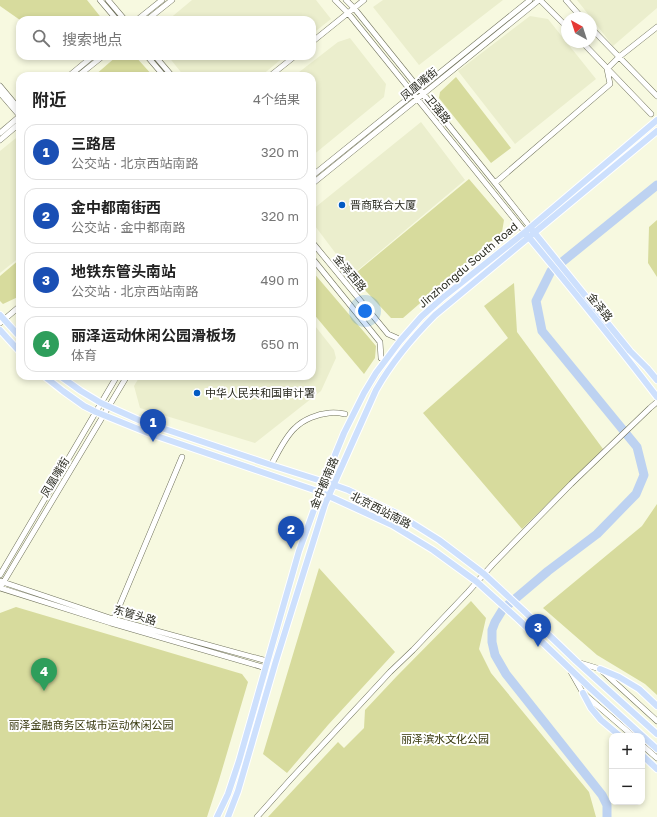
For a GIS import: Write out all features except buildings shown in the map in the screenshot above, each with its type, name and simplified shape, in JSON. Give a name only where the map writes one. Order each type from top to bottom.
[{"type":"main road","name":"Jinzhongdu South Road","points":[[324,482],[344,433],[364,393],[382,364],[421,317],[441,298],[525,232],[657,120]]},
{"type":"main road","name":"Jinzhongdu South Road","points":[[532,235],[657,131]]},
{"type":"main road","name":"金泽路","points":[[530,227],[532,235],[630,351],[657,380]]},
{"type":"main road","name":"金泽路","points":[[525,232],[532,235]]},
{"type":"main road","name":"金中都南路","points":[[228,817],[238,791],[275,664],[323,511],[376,390],[391,365],[425,325],[448,304],[532,235]]},
{"type":"main road","name":"金泽路","points":[[569,279],[657,397]]},
{"type":"main road","points":[[3,318],[16,333]]},
{"type":"main road","points":[[0,330],[16,348]]},
{"type":"main road","name":"北京西站南路","points":[[49,380],[84,406],[96,412],[148,433],[320,492],[392,525],[433,550],[477,582],[657,749]]},
{"type":"main road","name":"北京西站南路","points":[[66,380],[108,407],[154,426],[348,490],[396,513],[439,540],[484,574],[576,661],[657,734]]},
{"type":"main road","name":"金中都南路","points":[[217,817],[228,794],[239,761],[299,551],[324,482]]},
{"type":"main road","points":[[600,669],[619,677],[639,689],[657,706]]},
{"type":"main road","points":[[583,693],[591,708],[601,720],[616,733]]},
{"type":"main road","points":[[645,758],[657,769]]},
{"type":"street","points":[[100,0],[114,16]]},
{"type":"street","points":[[108,0],[122,16]]},
{"type":"street","points":[[142,16],[162,0]]},
{"type":"street","points":[[152,16],[172,0]]},
{"type":"street","name":"卫强路","points":[[335,0],[348,13],[525,232]]},
{"type":"street","name":"卫强路","points":[[346,0],[530,227]]},
{"type":"street","points":[[316,39],[364,0]]},
{"type":"street","name":"凤凰嘴街","points":[[316,181],[417,100],[422,92],[530,0]]},
{"type":"street","points":[[539,0],[561,21]]},
{"type":"street","name":"凤凰嘴街","points":[[316,173],[413,95],[422,92],[539,0]]},
{"type":"street","points":[[566,0],[577,12]]},
{"type":"street","points":[[608,69],[657,27]]},
{"type":"street","points":[[597,34],[657,96]]},
{"type":"street","points":[[588,48],[651,114]]},
{"type":"street","points":[[74,72],[88,60]]},
{"type":"street","points":[[83,72],[98,60]]},
{"type":"street","points":[[150,60],[161,72]]},
{"type":"street","points":[[158,60],[169,72]]},
{"type":"street","points":[[275,72],[290,60]]},
{"type":"street","points":[[495,183],[610,84],[608,69]]},
{"type":"street","points":[[0,86],[16,105]]},
{"type":"street","points":[[0,93],[16,111]]},
{"type":"street","points":[[0,133],[16,119]]},
{"type":"street","points":[[0,140],[16,126]]},
{"type":"street","name":"金泽西路","points":[[316,247],[388,334],[397,338]]},
{"type":"street","name":"金泽西路","points":[[316,263],[380,342],[381,358]]},
{"type":"street","points":[[3,318],[16,309]]},
{"type":"street","name":"凤凰嘴街","points":[[0,575],[115,380]]},
{"type":"street","name":"凤凰嘴街","points":[[0,588],[1,582],[125,380]]},
{"type":"street","points":[[257,817],[390,672],[413,650],[484,574],[551,505],[657,402]]},
{"type":"street","points":[[271,465],[284,442],[295,428],[305,421],[318,415],[330,412],[345,414]]},
{"type":"street","points":[[112,621],[182,457]]},
{"type":"street","name":"东管头路","points":[[1,582],[112,621],[267,661]]},
{"type":"street","name":"东管头路","points":[[0,588],[266,668]]},
{"type":"street","points":[[576,661],[600,669],[657,721]]},
{"type":"street","points":[[569,668],[583,693],[630,733]]},
{"type":"street","points":[[645,747],[657,758]]},
{"type":"shaded area","points":[[192,0],[316,0],[331,19],[316,31],[316,16],[173,16]]},
{"type":"shaded area","points":[[383,0],[503,0],[419,65],[373,7]]},
{"type":"shaded area","points":[[577,0],[657,0],[657,8],[613,46],[597,26],[597,12],[586,12]]},
{"type":"shaded area","points":[[530,16],[548,19],[561,35],[561,48],[571,48],[596,79],[515,144],[458,71]]},
{"type":"shaded area","points":[[350,38],[386,84],[384,97],[316,153],[316,72],[299,72],[338,42]]},
{"type":"shaded area","points":[[171,60],[280,60],[266,72],[181,72]]},
{"type":"shaded area","points":[[421,122],[465,180],[352,275],[316,227],[316,207]]},
{"type":"shaded area","points":[[16,138],[16,260],[0,273],[0,151]]},
{"type":"shaded area","name":"中华人民共和国审计署","points":[[316,327],[334,350],[336,358],[321,391],[255,443],[140,408],[134,386],[138,380],[316,380]]},
{"type":"green space","points":[[0,0],[87,0],[100,16],[16,17],[0,6]]},
{"type":"green space","points":[[112,60],[139,60],[149,72],[99,72]]},
{"type":"green space","points":[[456,77],[511,148],[491,163],[439,98],[440,92]]},
{"type":"green space","points":[[469,179],[504,220],[502,232],[403,318],[391,318],[352,276]]},
{"type":"green space","points":[[657,220],[657,277],[648,263],[649,227]]},
{"type":"green space","points":[[16,262],[16,298],[3,304],[0,301],[0,276]]},
{"type":"green space","points":[[316,276],[376,346],[375,358],[364,374],[316,317]]},
{"type":"green space","points":[[514,283],[517,332],[603,449],[522,529],[423,413],[508,338],[484,306]]},
{"type":"green space","points":[[657,504],[657,695],[645,684],[597,655],[543,608],[642,526]]},
{"type":"green space","points":[[319,568],[395,652],[328,725],[287,773],[263,754]]},
{"type":"green space","name":"丽泽滨水文化公园","points":[[471,601],[486,618],[479,649],[491,673],[589,792],[596,817],[268,817],[338,742],[344,748],[364,728],[365,710]]},
{"type":"green space","name":"丽泽金融商务区城市运动休闲公园","points":[[16,607],[242,674],[248,682],[207,817],[0,817],[0,613]]},
{"type":"waterway","points":[[607,817],[607,805],[602,795],[506,674],[495,655],[492,642],[492,630],[503,609],[548,571],[597,534],[636,494],[644,475],[637,447],[542,331],[536,301],[551,271],[657,185]]},
{"type":"place","name":"晋商联合大厦","points":[[342,205]]},
{"type":"place","name":"中华人民共和国审计署","points":[[197,393]]},
{"type":"place","name":"三路居","points":[[153,442]]},
{"type":"place","name":"金中都南街西","points":[[291,549]]},
{"type":"place","name":"地铁东管头南站","points":[[538,647]]},
{"type":"place","name":"丽泽运动休闲公园滑板场","points":[[44,691]]}]
